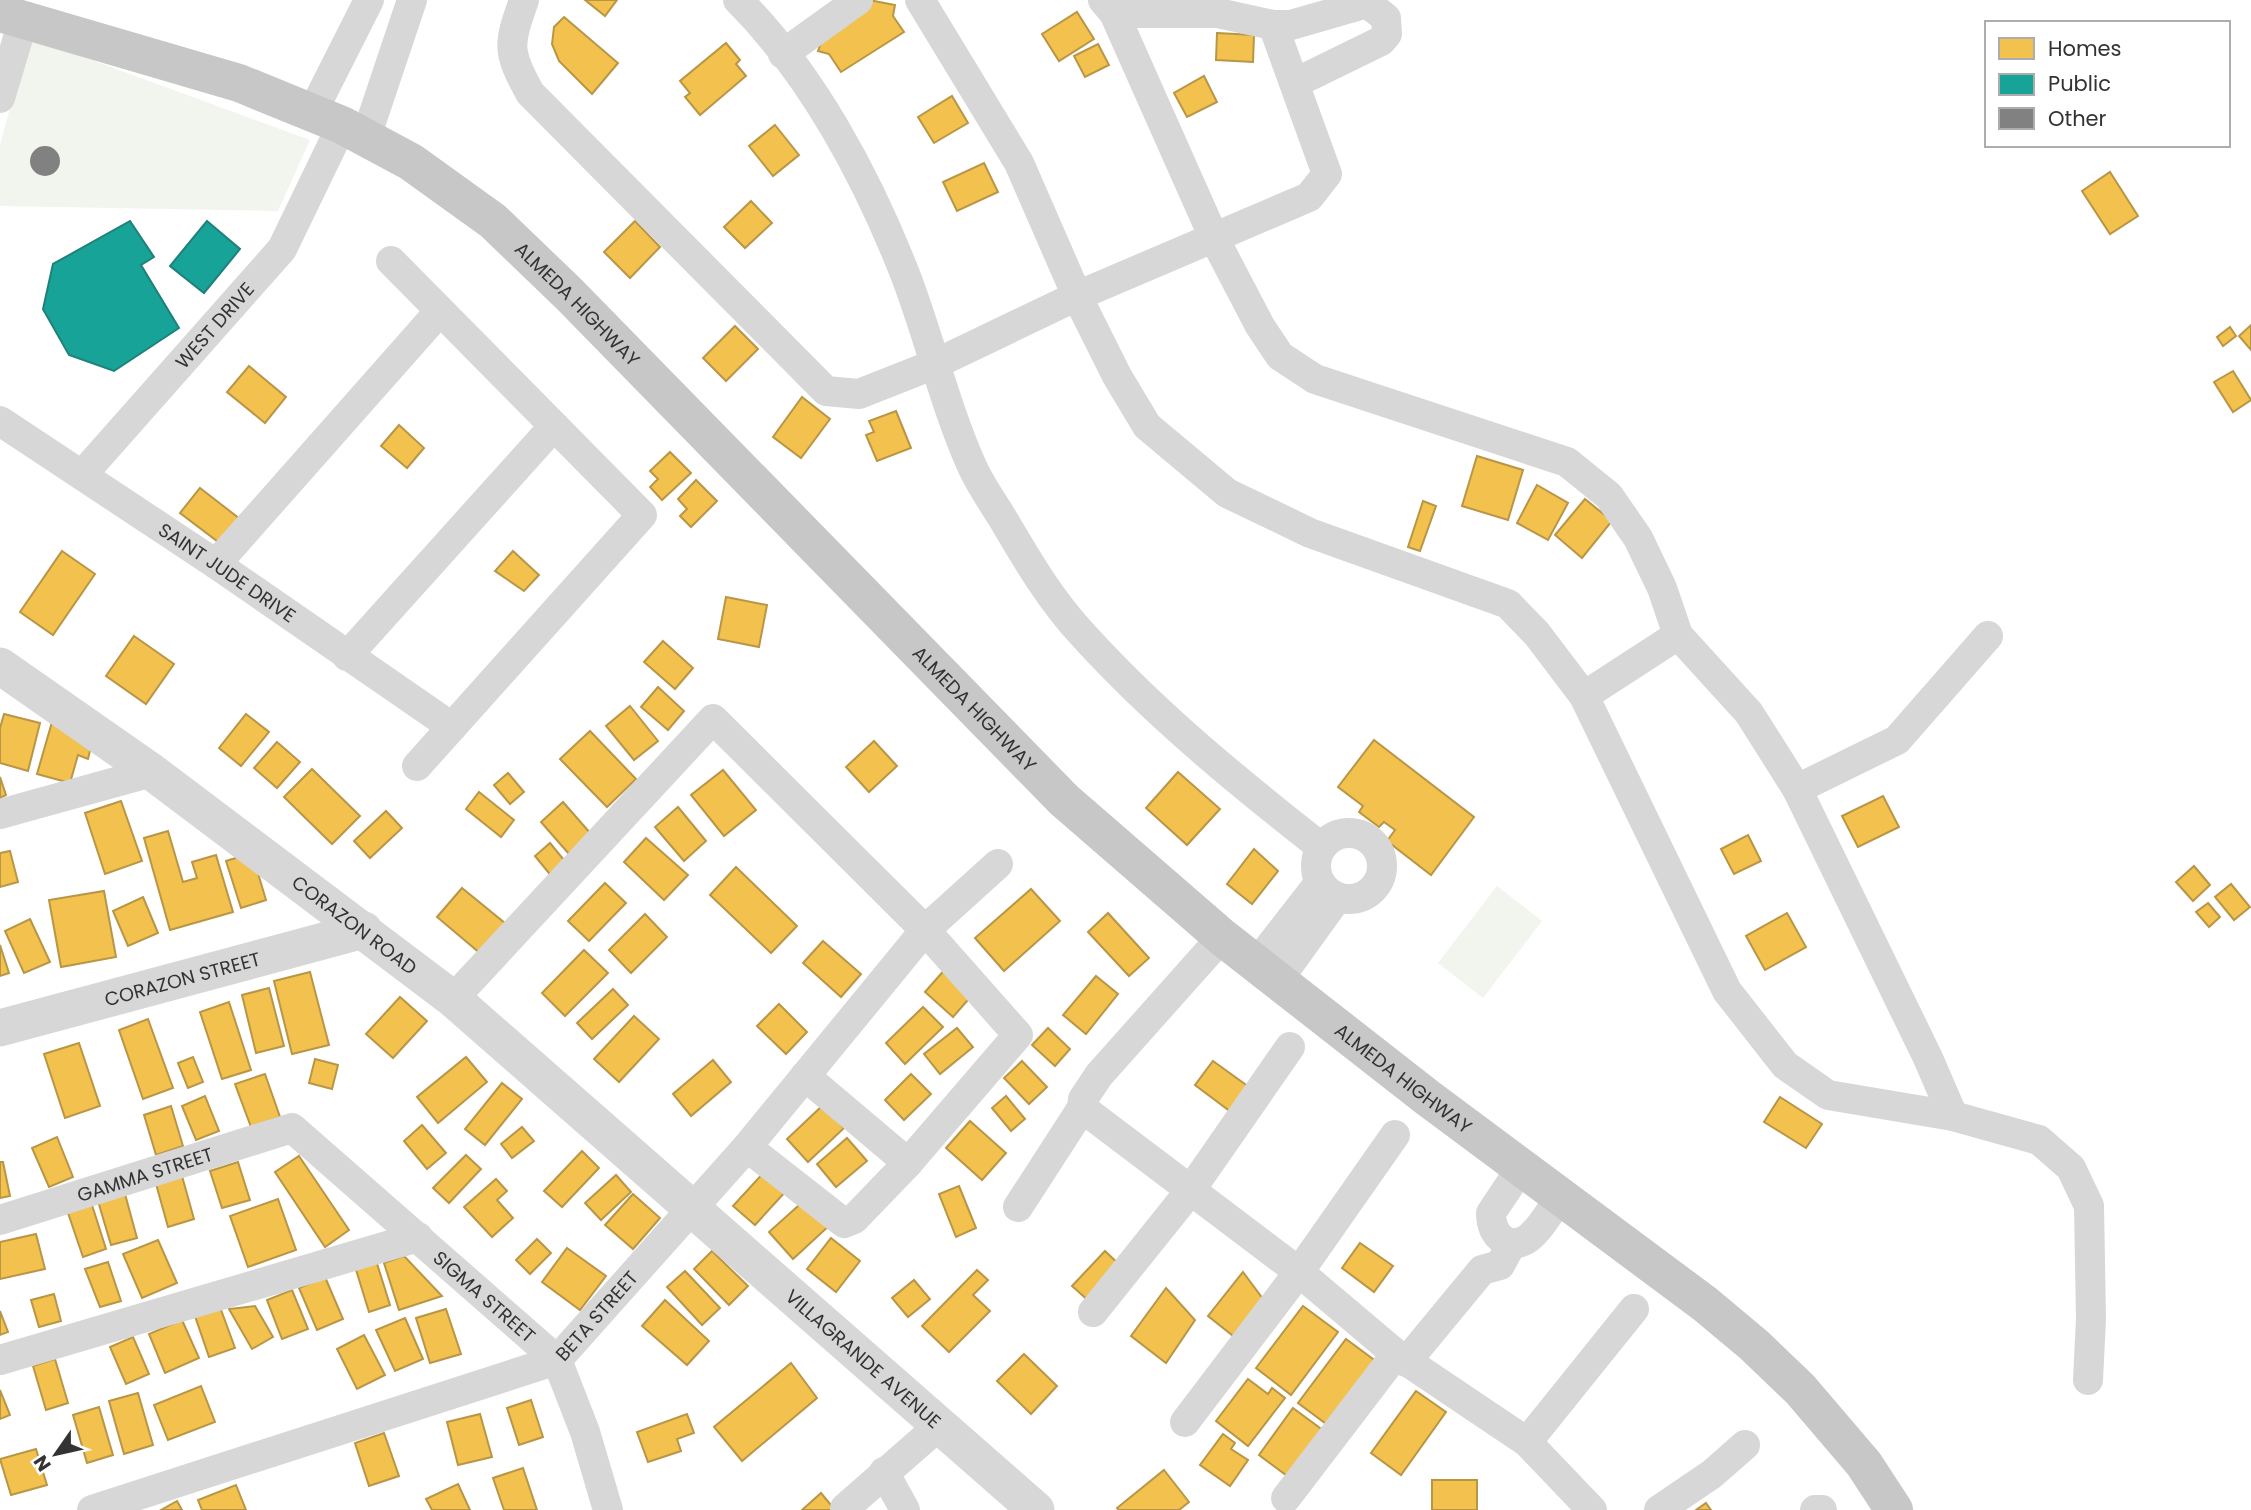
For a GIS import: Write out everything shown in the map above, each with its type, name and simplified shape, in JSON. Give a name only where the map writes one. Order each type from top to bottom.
[{"type":"highway","name":"ALMEDA HIGHWAY","points":[[12,15],[239,83],[340,125],[411,162],[493,221],[569,294],[1064,800],[1222,937],[1277,959],[1521,1168],[1754,1345],[1800,1389],[1864,1465],[1895,1510]]},
{"type":"street","points":[[524,0],[511,36],[512,59],[530,93],[826,391],[859,394],[936,364],[1077,296],[1309,197],[1327,174],[1273,25]]},
{"type":"street","points":[[738,0],[783,54],[830,120],[871,192],[906,276],[971,466],[1034,573],[1083,635],[1158,711],[1239,782],[1321,847]]},
{"type":"street","points":[[783,54],[859,0]]},
{"type":"street","points":[[920,0],[1019,163],[1077,296],[1116,376],[1147,425],[1227,493],[1310,533],[1508,604],[1537,634],[1584,696],[1727,991],[1785,1065],[1828,1095],[1952,1116],[2039,1140],[2071,1168],[2089,1206],[2091,1319],[2088,1380]]},
{"type":"street","points":[[1295,83],[1381,41],[1387,34],[1386,18],[1367,3],[1312,21],[1273,25],[1218,13],[1109,6],[1214,238],[1260,326],[1280,356],[1315,379],[1567,463],[1609,496],[1638,537],[1662,588],[1678,635],[1749,713],[1797,789],[1928,1058],[1952,1116]]},
{"type":"street","points":[[367,5],[406,13],[340,125],[367,5]]},
{"type":"street","points":[[0,98],[12,15]]},
{"type":"street","name":"WEST DRIVE","points":[[82,475],[282,249],[340,125]]},
{"type":"street","points":[[391,261],[642,515],[418,765]]},
{"type":"street","points":[[216,564],[439,312]]},
{"type":"street","name":"SAINT JUDE DRIVE","points":[[0,421],[216,564],[452,727]]},
{"type":"street","points":[[346,656],[554,426]]},
{"type":"street","points":[[1584,696],[1678,635]]},
{"type":"street","points":[[1797,789],[1897,740],[1988,636]]},
{"type":"street","name":"CORAZON ROAD","points":[[0,666],[152,772],[453,999],[692,1206]]},
{"type":"street","points":[[453,999],[713,719],[925,930],[1018,1035],[908,1163],[854,1219],[844,1223],[747,1147]]},
{"type":"street","points":[[0,814],[152,772]]},
{"type":"street","points":[[1354,833],[1365,837],[1380,856],[1379,880],[1372,890],[1362,897],[1329,890],[1316,870],[1321,847],[1331,838],[1354,833]]},
{"type":"street","name":"BETA STREET","points":[[92,1510],[557,1360],[747,1147],[925,930],[998,864]]},
{"type":"street","points":[[1277,959],[1329,890]]},
{"type":"street","name":"CORAZON STREET","points":[[0,1028],[364,930]]},
{"type":"street","points":[[1018,1207],[1082,1108],[1083,1099],[1099,1075],[1222,937]]},
{"type":"street","points":[[1093,1312],[1190,1191],[1290,1047]]},
{"type":"street","points":[[805,1076],[908,1163]]},
{"type":"street","points":[[1082,1108],[1298,1272],[1401,1358],[1527,1442],[1592,1510]]},
{"type":"street","name":"GAMMA STREET","points":[[0,1220],[292,1128]]},
{"type":"street","name":"SIGMA STREET","points":[[292,1128],[557,1360],[585,1432],[607,1510]]},
{"type":"street","points":[[1185,1422],[1298,1272],[1395,1135]]},
{"type":"street","points":[[1503,1237],[1491,1213],[1521,1168]]},
{"type":"street","points":[[1286,1498],[1401,1358],[1482,1270],[1480,1251],[1503,1237],[1522,1242],[1533,1234],[1560,1197]]},
{"type":"street","name":"VILLAGRANDE AVENUE","points":[[692,1206],[1035,1510]]},
{"type":"street","points":[[0,1360],[418,1237]]},
{"type":"street","points":[[1527,1442],[1634,1309]]},
{"type":"street","points":[[845,1508],[941,1424]]},
{"type":"street","points":[[1659,1510],[1712,1474],[1745,1446]]},
{"type":"street","points":[[884,1472],[905,1510]]},
{"type":"street","points":[[1815,1510],[1822,1510]]},
{"type":"shaded area","points":[[29,37],[310,140],[278,211],[0,206],[0,145]]},
{"type":"shaded area","points":[[1497,886],[1542,921],[1483,998],[1438,963]]},
{"type":"building: Homes","points":[[585,0],[617,0],[605,16]]},
{"type":"building: Homes","points":[[869,0],[895,5],[893,16],[904,32],[841,72],[829,54],[818,51],[827,25]]},
{"type":"building: Homes","points":[[1077,12],[1094,39],[1059,61],[1042,34]]},
{"type":"building: Homes","points":[[564,17],[618,63],[592,94],[559,61],[552,44],[554,27]]},
{"type":"building: Homes","points":[[1217,33],[1254,35],[1253,62],[1216,60]]},
{"type":"building: Homes","points":[[726,43],[740,60],[736,64],[746,76],[700,115],[685,97],[690,93],[680,81]]},
{"type":"building: Homes","points":[[1098,44],[1109,65],[1085,77],[1074,56]]},
{"type":"building: Homes","points":[[1204,76],[1217,102],[1187,117],[1174,93]]},
{"type":"building: Homes","points":[[952,96],[968,123],[934,143],[918,117]]},
{"type":"building: Homes","points":[[775,125],[799,155],[773,176],[749,146]]},
{"type":"building: Homes","points":[[984,163],[998,192],[957,211],[943,182]]},
{"type":"building: Homes","points":[[2110,172],[2138,216],[2110,234],[2082,191]]},
{"type":"building: Homes","points":[[751,201],[772,223],[745,248],[724,227]]},
{"type":"building: Homes","points":[[635,221],[660,247],[630,278],[604,252]]},
{"type":"building: Homes","points":[[2251,325],[2251,350],[2239,336]]},
{"type":"building: Homes","points":[[735,326],[758,349],[726,381],[703,358]]},
{"type":"building: Homes","points":[[2230,327],[2236,336],[2223,346],[2217,337]]},
{"type":"building: Homes","points":[[249,366],[286,397],[265,423],[227,392]]},
{"type":"building: Homes","points":[[2233,371],[2251,400],[2233,412],[2214,382]]},
{"type":"building: Homes","points":[[802,397],[830,419],[801,458],[773,437]]},
{"type":"building: Homes","points":[[896,411],[911,448],[877,461],[866,435],[874,432],[869,421]]},
{"type":"building: Homes","points":[[399,425],[424,448],[407,468],[381,446]]},
{"type":"building: Homes","points":[[670,452],[691,473],[662,500],[650,487],[658,479],[650,471]]},
{"type":"building: Homes","points":[[1477,456],[1523,470],[1508,520],[1462,506]]},
{"type":"building: Homes","points":[[696,480],[717,501],[691,527],[680,516],[687,509],[678,499]]},
{"type":"building: Homes","points":[[1537,485],[1568,503],[1548,540],[1517,523]]},
{"type":"building: Homes","points":[[200,488],[240,519],[221,544],[180,513]]},
{"type":"building: Homes","points":[[1585,499],[1612,521],[1582,558],[1555,535]]},
{"type":"building: Homes","points":[[1423,501],[1436,506],[1420,551],[1408,547]]},
{"type":"building: Homes","points":[[62,551],[95,574],[53,635],[20,612]]},
{"type":"building: Homes","points":[[513,551],[539,575],[524,591],[495,571]]},
{"type":"building: Homes","points":[[726,597],[767,605],[759,647],[718,639]]},
{"type":"building: Homes","points":[[134,636],[174,664],[146,704],[106,676]]},
{"type":"building: Homes","points":[[663,641],[693,668],[675,689],[644,662]]},
{"type":"building: Homes","points":[[658,687],[684,711],[668,730],[641,707]]},
{"type":"building: Homes","points":[[630,706],[658,741],[634,760],[606,726]]},
{"type":"building: Homes","points":[[4,714],[40,723],[28,771],[0,763],[0,728]]},
{"type":"building: Homes","points":[[246,714],[269,732],[241,766],[219,748]]},
{"type":"building: Homes","points":[[52,722],[94,734],[88,759],[78,755],[70,783],[37,774]]},
{"type":"building: Homes","points":[[590,731],[636,779],[607,807],[560,759]]},
{"type":"building: Homes","points":[[1374,740],[1474,817],[1431,875],[1387,841],[1395,830],[1384,822],[1379,827],[1359,812],[1363,806],[1338,787]]},
{"type":"building: Homes","points":[[874,741],[897,766],[869,792],[846,767]]},
{"type":"building: Homes","points":[[277,742],[300,762],[277,788],[254,768]]},
{"type":"building: Homes","points":[[312,769],[360,816],[332,844],[284,797]]},
{"type":"building: Homes","points":[[723,770],[756,810],[724,836],[691,795]]},
{"type":"building: Homes","points":[[1178,772],[1220,809],[1187,845],[1146,808]]},
{"type":"building: Homes","points":[[508,773],[524,792],[510,804],[494,785]]},
{"type":"building: Homes","points":[[0,777],[6,795],[0,798]]},
{"type":"building: Homes","points":[[479,792],[514,820],[501,837],[466,809]]},
{"type":"building: Homes","points":[[1883,796],[1899,827],[1858,847],[1842,816]]},
{"type":"building: Homes","points":[[121,801],[142,861],[105,874],[85,813]]},
{"type":"building: Homes","points":[[563,802],[591,834],[569,854],[541,822]]},
{"type":"building: Homes","points":[[678,807],[706,841],[684,861],[655,827]]},
{"type":"building: Homes","points":[[386,811],[402,828],[370,858],[354,841]]},
{"type":"building: Homes","points":[[168,831],[183,882],[197,878],[192,862],[216,855],[233,912],[170,930],[144,838]]},
{"type":"building: Homes","points":[[1748,835],[1761,861],[1734,874],[1721,849]]},
{"type":"building: Homes","points":[[646,838],[688,875],[664,900],[624,862]]},
{"type":"building: Homes","points":[[550,843],[569,866],[553,878],[535,856]]},
{"type":"building: Homes","points":[[1254,849],[1278,871],[1252,904],[1227,884]]},
{"type":"building: Homes","points":[[10,851],[18,882],[0,887],[0,853]]},
{"type":"building: Homes","points":[[252,853],[266,900],[241,908],[226,861]]},
{"type":"building: Homes","points":[[2194,866],[2210,885],[2193,901],[2176,882]]},
{"type":"building: Homes","points":[[736,867],[797,926],[771,953],[710,895]]},
{"type":"building: Homes","points":[[605,883],[626,903],[589,941],[568,921]]},
{"type":"building: Homes","points":[[2231,884],[2250,907],[2234,920],[2215,897]]},
{"type":"building: Homes","points":[[462,888],[506,924],[481,954],[437,917]]},
{"type":"building: Homes","points":[[1031,889],[1060,921],[1004,971],[975,938]]},
{"type":"building: Homes","points":[[104,891],[116,957],[61,967],[49,900]]},
{"type":"building: Homes","points":[[143,897],[158,933],[128,946],[113,911]]},
{"type":"building: Homes","points":[[2208,903],[2220,917],[2209,927],[2196,912]]},
{"type":"building: Homes","points":[[1108,913],[1149,958],[1129,976],[1088,932]]},
{"type":"building: Homes","points":[[1787,913],[1806,947],[1765,970],[1746,936]]},
{"type":"building: Homes","points":[[645,914],[667,937],[631,973],[609,950]]},
{"type":"building: Homes","points":[[30,919],[50,962],[24,973],[5,931]]},
{"type":"building: Homes","points":[[823,941],[861,974],[841,997],[803,963]]},
{"type":"building: Homes","points":[[0,945],[9,973],[0,976]]},
{"type":"building: Homes","points":[[584,950],[608,973],[565,1016],[542,993]]},
{"type":"building: Homes","points":[[947,967],[974,993],[953,1017],[925,992]]},
{"type":"building: Homes","points":[[310,972],[329,1045],[292,1054],[274,981]]},
{"type":"building: Homes","points":[[1096,976],[1118,994],[1086,1034],[1063,1015]]},
{"type":"building: Homes","points":[[269,988],[284,1046],[256,1053],[242,995]]},
{"type":"building: Homes","points":[[613,989],[628,1005],[592,1039],[577,1023]]},
{"type":"building: Homes","points":[[400,997],[427,1021],[393,1058],[366,1034]]},
{"type":"building: Homes","points":[[229,1002],[251,1070],[222,1079],[200,1012]]},
{"type":"building: Homes","points":[[779,1004],[807,1032],[786,1054],[757,1026]]},
{"type":"building: Homes","points":[[923,1007],[943,1027],[905,1064],[886,1043]]},
{"type":"building: Homes","points":[[634,1016],[659,1039],[619,1082],[594,1059]]},
{"type":"building: Homes","points":[[148,1019],[173,1088],[143,1099],[119,1030]]},
{"type":"building: Homes","points":[[957,1028],[973,1047],[940,1074],[924,1054]]},
{"type":"building: Homes","points":[[1048,1028],[1070,1049],[1055,1066],[1032,1045]]},
{"type":"building: Homes","points":[[79,1043],[100,1106],[65,1118],[44,1054]]},
{"type":"building: Homes","points":[[193,1057],[203,1082],[188,1088],[178,1063]]},
{"type":"building: Homes","points":[[466,1057],[487,1082],[438,1123],[417,1097]]},
{"type":"building: Homes","points":[[315,1059],[338,1065],[332,1089],[309,1083]]},
{"type":"building: Homes","points":[[713,1060],[731,1082],[691,1116],[673,1094]]},
{"type":"building: Homes","points":[[1022,1061],[1047,1087],[1029,1104],[1004,1078]]},
{"type":"building: Homes","points":[[1213,1061],[1249,1087],[1231,1112],[1195,1085]]},
{"type":"building: Homes","points":[[265,1074],[280,1117],[251,1127],[235,1084]]},
{"type":"building: Homes","points":[[911,1074],[931,1094],[904,1120],[885,1100]]},
{"type":"building: Homes","points":[[502,1083],[522,1099],[485,1145],[465,1129]]},
{"type":"building: Homes","points":[[205,1096],[219,1131],[196,1140],[182,1106]]},
{"type":"building: Homes","points":[[1006,1096],[1025,1119],[1011,1131],[992,1108]]},
{"type":"building: Homes","points":[[1780,1097],[1822,1124],[1806,1148],[1764,1122]]},
{"type":"building: Homes","points":[[171,1106],[183,1146],[156,1155],[144,1115]]},
{"type":"building: Homes","points":[[822,1106],[844,1128],[808,1162],[787,1139]]},
{"type":"building: Homes","points":[[970,1121],[1006,1153],[982,1180],[946,1148]]},
{"type":"building: Homes","points":[[422,1125],[446,1153],[427,1169],[404,1141]]},
{"type":"building: Homes","points":[[522,1127],[534,1141],[512,1158],[501,1144]]},
{"type":"building: Homes","points":[[57,1137],[73,1177],[49,1187],[32,1148]]},
{"type":"building: Homes","points":[[847,1138],[867,1161],[836,1187],[817,1164]]},
{"type":"building: Homes","points":[[582,1151],[599,1168],[562,1207],[544,1191]]},
{"type":"building: Homes","points":[[466,1155],[481,1169],[449,1203],[433,1188]]},
{"type":"building: Homes","points":[[299,1156],[349,1230],[325,1247],[275,1172]]},
{"type":"building: Homes","points":[[0,1162],[3,1162],[10,1196],[0,1198]]},
{"type":"building: Homes","points":[[238,1162],[250,1200],[222,1208],[210,1171]]},
{"type":"building: Homes","points":[[766,1170],[787,1190],[755,1225],[733,1206]]},
{"type":"building: Homes","points":[[616,1175],[631,1192],[601,1220],[585,1203]]},
{"type":"building: Homes","points":[[182,1176],[194,1219],[168,1227],[156,1184]]},
{"type":"building: Homes","points":[[496,1179],[507,1191],[497,1200],[513,1218],[492,1237],[464,1207]]},
{"type":"building: Homes","points":[[959,1186],[976,1228],[956,1237],[939,1194]]},
{"type":"building: Homes","points":[[125,1194],[137,1238],[111,1245],[98,1201]]},
{"type":"building: Homes","points":[[633,1194],[660,1218],[633,1249],[605,1225]]},
{"type":"building: Homes","points":[[807,1198],[831,1224],[793,1259],[769,1232]]},
{"type":"building: Homes","points":[[278,1199],[296,1250],[248,1267],[230,1216]]},
{"type":"building: Homes","points":[[92,1205],[106,1249],[83,1257],[68,1213]]},
{"type":"building: Homes","points":[[36,1234],[45,1269],[0,1279],[0,1242]]},
{"type":"building: Homes","points":[[831,1238],[860,1261],[836,1292],[807,1269]]},
{"type":"building: Homes","points":[[537,1239],[551,1253],[530,1274],[516,1260]]},
{"type":"building: Homes","points":[[158,1240],[177,1283],[142,1298],[123,1254]]},
{"type":"building: Homes","points":[[1360,1243],[1393,1266],[1374,1292],[1342,1268]]},
{"type":"building: Homes","points":[[567,1248],[606,1276],[580,1310],[542,1282]]},
{"type":"building: Homes","points":[[712,1251],[748,1286],[729,1305],[694,1269]]},
{"type":"building: Homes","points":[[1105,1251],[1123,1268],[1091,1303],[1072,1286]]},
{"type":"building: Homes","points":[[374,1254],[390,1305],[369,1312],[353,1260]]},
{"type":"building: Homes","points":[[404,1256],[442,1296],[399,1310],[384,1263]]},
{"type":"building: Homes","points":[[108,1262],[121,1301],[100,1307],[85,1269]]},
{"type":"building: Homes","points":[[977,1270],[988,1280],[973,1295],[990,1311],[949,1352],[922,1326]]},
{"type":"building: Homes","points":[[685,1271],[720,1308],[702,1325],[667,1287]]},
{"type":"building: Homes","points":[[1243,1272],[1266,1303],[1237,1339],[1208,1316]]},
{"type":"building: Homes","points":[[325,1277],[343,1319],[317,1330],[299,1288]]},
{"type":"building: Homes","points":[[914,1280],[930,1299],[908,1317],[892,1298]]},
{"type":"building: Homes","points":[[1166,1288],[1195,1320],[1166,1363],[1131,1336]]},
{"type":"building: Homes","points":[[292,1290],[308,1329],[282,1339],[267,1300]]},
{"type":"building: Homes","points":[[54,1294],[61,1321],[39,1327],[31,1300]]},
{"type":"building: Homes","points":[[665,1300],[709,1341],[687,1365],[642,1326]]},
{"type":"building: Homes","points":[[255,1306],[273,1337],[252,1349],[229,1309]]},
{"type":"building: Homes","points":[[1303,1306],[1338,1332],[1291,1395],[1256,1368]]},
{"type":"building: Homes","points":[[220,1307],[235,1348],[209,1357],[195,1316]]},
{"type":"building: Homes","points":[[446,1309],[461,1354],[430,1363],[416,1318]]},
{"type":"building: Homes","points":[[0,1311],[8,1332],[0,1335]]},
{"type":"building: Homes","points":[[405,1318],[423,1359],[395,1371],[376,1330]]},
{"type":"building: Homes","points":[[182,1320],[199,1358],[165,1373],[149,1334]]},
{"type":"building: Homes","points":[[364,1335],[385,1375],[357,1389],[337,1349]]},
{"type":"building: Homes","points":[[133,1337],[149,1374],[126,1384],[110,1347]]},
{"type":"building: Homes","points":[[1346,1339],[1377,1362],[1329,1426],[1298,1403]]},
{"type":"building: Homes","points":[[1024,1354],[1057,1386],[1031,1414],[997,1381]]},
{"type":"building: Homes","points":[[55,1359],[68,1403],[46,1410],[33,1366]]},
{"type":"building: Homes","points":[[791,1363],[817,1398],[742,1461],[714,1427]]},
{"type":"building: Homes","points":[[1248,1379],[1268,1394],[1272,1388],[1285,1398],[1248,1446],[1216,1421]]},
{"type":"building: Homes","points":[[201,1386],[215,1422],[168,1440],[154,1405]]},
{"type":"building: Homes","points":[[0,1390],[10,1415],[0,1419]]},
{"type":"building: Homes","points":[[1416,1391],[1446,1412],[1401,1475],[1371,1453]]},
{"type":"building: Homes","points":[[138,1393],[153,1445],[124,1454],[109,1401]]},
{"type":"building: Homes","points":[[531,1400],[543,1437],[519,1445],[507,1408]]},
{"type":"building: Homes","points":[[99,1407],[113,1455],[87,1463],[73,1415]]},
{"type":"building: Homes","points":[[1293,1408],[1324,1431],[1290,1478],[1259,1455]]},
{"type":"building: Homes","points":[[480,1414],[492,1457],[458,1465],[447,1422]]},
{"type":"building: Homes","points":[[687,1414],[694,1433],[677,1439],[681,1451],[648,1462],[637,1432]]},
{"type":"building: Homes","points":[[384,1433],[399,1476],[369,1486],[355,1443]]},
{"type":"building: Homes","points":[[1223,1434],[1235,1443],[1231,1449],[1248,1460],[1230,1486],[1200,1465]]},
{"type":"building: Homes","points":[[36,1449],[47,1485],[11,1495],[0,1459]]},
{"type":"building: Homes","points":[[523,1468],[537,1510],[504,1510],[493,1478]]},
{"type":"building: Homes","points":[[1164,1470],[1189,1502],[1179,1510],[1117,1508]]},
{"type":"building: Homes","points":[[1432,1480],[1477,1480],[1477,1510],[1432,1510]]},
{"type":"building: Homes","points":[[458,1484],[470,1510],[432,1510],[426,1499]]},
{"type":"building: Homes","points":[[236,1485],[246,1510],[202,1510],[198,1500]]},
{"type":"building: Homes","points":[[821,1493],[835,1510],[802,1510]]},
{"type":"building: Homes","points":[[177,1501],[182,1510],[161,1510]]},
{"type":"building: Homes","points":[[1706,1503],[1711,1510],[1696,1510]]},
{"type":"building: Public","points":[[130,221],[154,257],[141,265],[179,328],[114,371],[69,355],[43,309],[53,264]]},
{"type":"building: Public","points":[[207,221],[240,249],[204,293],[170,266]]},
{"type":"building: Other","points":[[45,146],[56,150],[60,161],[56,172],[45,176],[34,172],[30,161],[34,150]]}]
